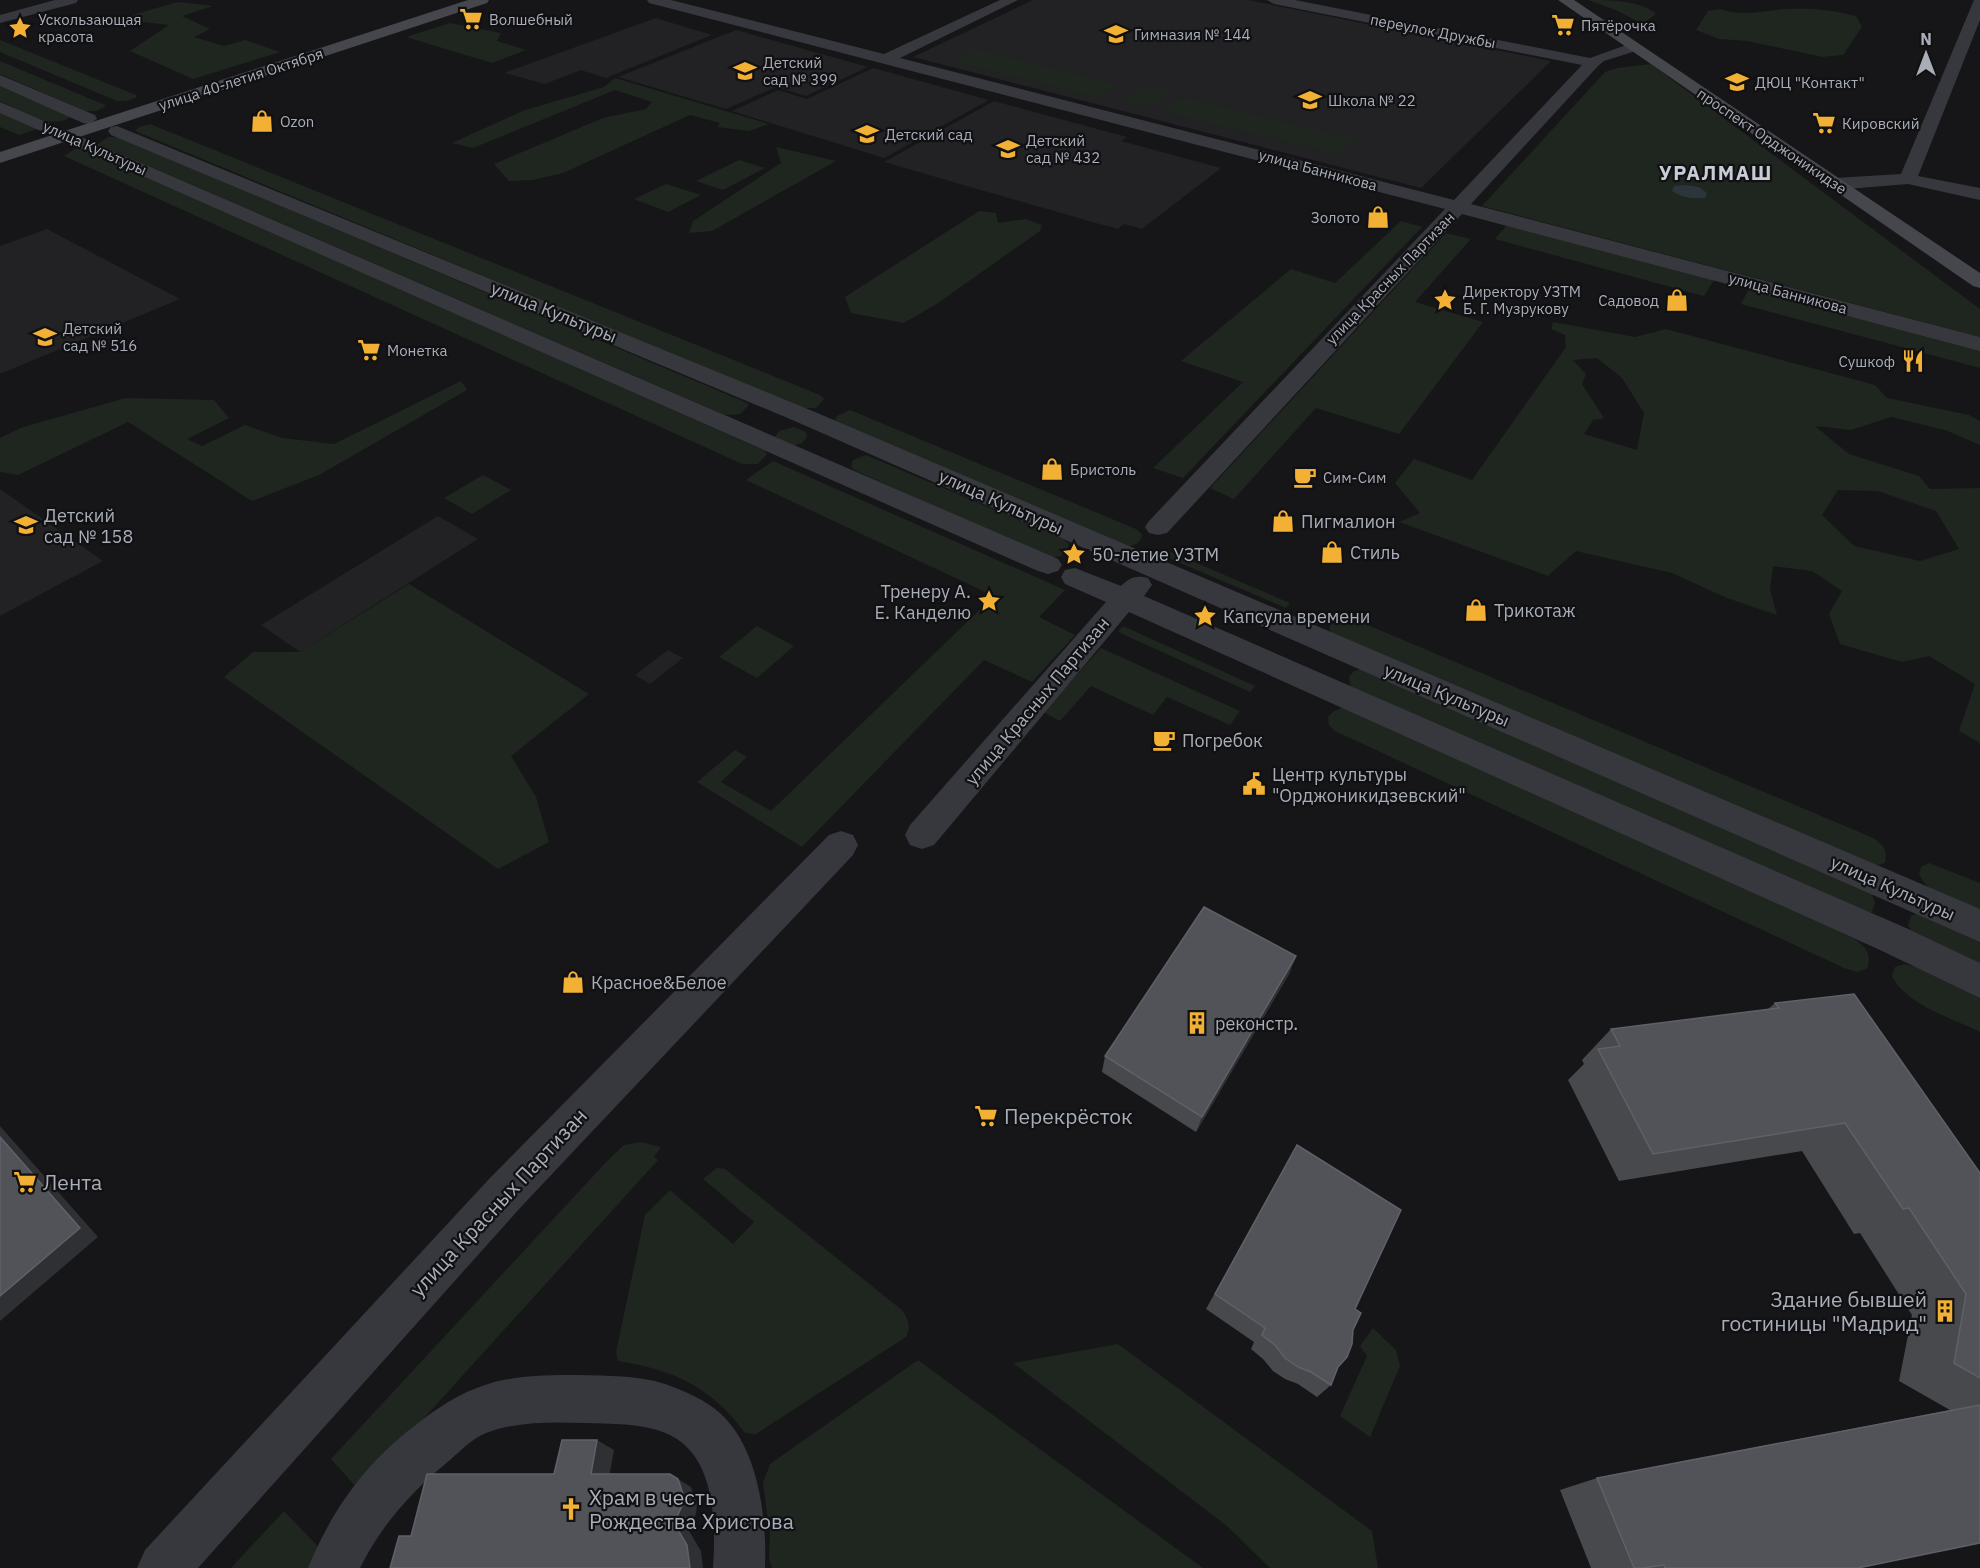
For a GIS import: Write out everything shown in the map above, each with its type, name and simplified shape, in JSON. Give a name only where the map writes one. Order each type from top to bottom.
[{"type":"street","points":[[0,19],[70,0]]},
{"type":"street","name":"улица 40-летия Октября","points":[[0,158],[482,0]]},
{"type":"street","name":"улица Банникова","points":[[654,0],[1980,344]]},
{"type":"street","points":[[885,59],[1011,0]]},
{"type":"street","name":"переулок Дружбы","points":[[1274,0],[1593,63]]},
{"type":"street","name":"проспект Орджоникидзе","points":[[1564,0],[1980,282]]},
{"type":"street","points":[[1908,179],[1980,2]]},
{"type":"street","name":"улица Красных Партизан","points":[[1158,527],[1593,63],[1599,58],[1634,47]]},
{"type":"street","name":"улица Культуры","points":[[0,80],[89,119]]},
{"type":"street","name":"улица Культуры","points":[[0,107],[1061,571],[1893,939],[1980,981]]},
{"type":"street","name":"улица Культуры","points":[[117,131],[799,414],[1980,926]]},
{"type":"street","points":[[1835,184],[1908,179],[1980,195]]},
{"type":"street","name":"улица Красных Партизан","points":[[922,835],[1124,599],[1154,568]]},
{"type":"street","name":"улица Красных Партизан","points":[[163,1568],[513,1185],[841,845]]},
{"type":"street","points":[[334,1568],[345,1540],[360,1515],[408,1461],[459,1421],[484,1410],[537,1399],[639,1402],[667,1408],[688,1419],[705,1433],[729,1467],[736,1494],[740,1535],[739,1568]]},
{"type":"shaded area","name":"Школа № 22","points":[[1033,0],[1248,0],[1551,61],[1421,188],[913,57]]},
{"type":"shaded area","points":[[1588,0],[1633,3],[1656,14],[1642,24],[1618,11]]},
{"type":"shaded area","points":[[178,2],[213,6],[182,16],[210,29],[194,37],[224,46],[245,40],[280,52],[193,79],[130,51],[169,25],[118,19]]},
{"type":"shaded area","points":[[1794,8],[1830,11],[1856,16],[1862,27],[1843,55],[1822,57],[1747,41],[1719,39],[1696,30],[1708,11],[1720,9],[1745,13]]},
{"type":"shaded area","points":[[656,18],[712,35],[606,78],[581,70],[545,84],[504,73]]},
{"type":"shaded area","points":[[450,23],[501,33],[497,41],[526,50],[492,63],[406,37]]},
{"type":"shaded area","name":"Детский сад № 399","points":[[736,30],[868,67],[806,96],[776,87],[726,109],[618,77]]},
{"type":"shaded area","points":[[0,40],[137,97],[127,101],[117,101],[0,52]]},
{"type":"shaded area","points":[[973,48],[1118,85],[1097,98],[950,60]]},
{"type":"shaded area","points":[[0,61],[106,106],[96,111],[85,111],[0,74]]},
{"type":"shaded area","points":[[1651,64],[1980,309],[1980,337],[1482,206],[1605,72],[1617,68]]},
{"type":"shaded area","name":"Детский сад","points":[[873,68],[989,100],[884,158],[732,111],[778,90],[807,99]]},
{"type":"shaded area","points":[[615,78],[769,124],[749,131],[717,127],[720,123],[690,115],[563,173],[533,180],[509,181],[494,164],[603,118],[646,109],[652,102],[615,90],[473,148],[452,143],[525,110],[604,87]]},
{"type":"shaded area","points":[[0,86],[69,116],[69,118],[52,122],[25,113],[0,101]]},
{"type":"shaded area","points":[[1146,86],[1172,92],[1147,108],[1121,101]]},
{"type":"shaded area","points":[[1183,97],[1355,139],[1337,154],[1162,111]]},
{"type":"shaded area","points":[[994,101],[1127,137],[1121,141],[1221,168],[1142,229],[1124,224],[1118,229],[884,162]]},
{"type":"shaded area","points":[[0,111],[37,129],[19,135],[0,127]]},
{"type":"shaded area","points":[[150,124],[820,395],[824,399],[816,408],[801,408],[135,131],[139,127]]},
{"type":"shaded area","points":[[108,137],[118,137],[749,405],[740,414],[725,415],[98,144]]},
{"type":"shaded area","points":[[776,147],[836,161],[712,231],[689,233],[693,221],[781,163]]},
{"type":"shaded area","points":[[75,149],[85,149],[763,450],[767,454],[758,464],[742,464],[64,156]]},
{"type":"shaded area","points":[[739,160],[765,168],[723,190],[696,181]]},
{"type":"shaded area","points":[[666,184],[701,195],[668,212],[634,199]]},
{"type":"shaded area","points":[[1674,186],[1699,187],[1707,193],[1705,198],[1688,198],[1672,191]]},
{"type":"shaded area","points":[[979,211],[996,213],[998,223],[1026,219],[1042,225],[1040,231],[935,305],[904,323],[851,313],[845,297]]},
{"type":"shaded area","points":[[1401,221],[1422,227],[1183,478],[1153,468],[1243,382],[1181,361],[1291,269],[1335,283]]},
{"type":"shaded area","points":[[1507,225],[1714,280],[1704,296],[1495,239]]},
{"type":"shaded area","name":"Детский сад № 516","points":[[47,229],[180,299],[0,374],[0,246]]},
{"type":"shaded area","points":[[1446,233],[1471,239],[1415,302],[1483,322],[1399,434],[1316,408],[1234,499],[1210,488]]},
{"type":"shaded area","points":[[1749,289],[1980,350],[1980,368],[1741,304]]},
{"type":"shaded area","points":[[1553,322],[1635,337],[1666,329],[1875,385],[1887,398],[1969,415],[1980,421],[1980,445],[1945,430],[1891,417],[1851,430],[1815,426],[1849,454],[1919,476],[1930,489],[1980,488],[1980,743],[1959,731],[1975,684],[1929,656],[1902,662],[1840,644],[1829,614],[1842,591],[1812,571],[1773,566],[1770,590],[1777,615],[1727,598],[1672,573],[1576,551],[1548,576],[1399,522],[1420,513],[1395,483],[1414,459],[1472,480],[1566,347],[1565,335],[1551,329]],"holes":[[[1597,358],[1622,378],[1644,413],[1637,450],[1584,434],[1593,420],[1604,418],[1582,384],[1586,374],[1573,360]],[[1838,490],[1878,491],[1936,511],[1959,549],[1920,561],[1854,546],[1822,515]]]},
{"type":"shaded area","points":[[461,381],[467,390],[319,475],[252,501],[128,422],[18,475],[0,472],[0,438],[23,427],[126,398],[214,400],[229,418],[187,439],[202,446],[245,425],[282,438],[334,444]]},
{"type":"shaded area","points":[[850,410],[1136,529],[1142,534],[1140,540],[1126,547],[838,424],[835,420],[837,416]]},
{"type":"shaded area","points":[[794,427],[806,432],[807,437],[802,443],[792,446],[775,437],[779,431]]},
{"type":"shaded area","points":[[866,455],[1063,539],[1069,544],[1068,548],[1060,556],[1045,556],[854,470],[851,466],[853,460]]},
{"type":"shaded area","points":[[773,461],[1065,590],[1039,617],[1075,635],[1032,682],[984,660],[802,847],[697,782],[735,750],[747,757],[721,782],[771,811],[994,596],[746,480]]},
{"type":"shaded area","points":[[483,475],[511,490],[472,514],[444,498]]},
{"type":"shaded area","name":"Детский сад № 158","points":[[0,489],[103,561],[0,616]]},
{"type":"shaded area","points":[[438,516],[478,539],[300,652],[261,625]]},
{"type":"shaded area","points":[[1166,550],[1290,603],[1286,608],[1161,555]]},
{"type":"shaded area","points":[[409,584],[589,694],[511,756],[536,797],[549,842],[498,869],[224,677],[253,652],[300,652]]},
{"type":"shaded area","points":[[1341,616],[1351,618],[1871,837],[1884,847],[1885,863],[1875,866],[1335,636],[1330,631],[1329,623]]},
{"type":"shaded area","points":[[757,626],[794,646],[757,678],[719,657]]},
{"type":"shaded area","points":[[1123,626],[1255,686],[1250,692],[1118,632]]},
{"type":"shaded area","points":[[1101,648],[1240,711],[1230,725],[1167,697],[1153,715],[1091,686],[1060,721],[1043,712]]},
{"type":"shaded area","points":[[668,650],[683,658],[650,684],[635,675]]},
{"type":"shaded area","points":[[1362,669],[1870,891],[1875,902],[1872,912],[1862,915],[1356,691],[1350,685],[1349,677],[1354,671]]},
{"type":"shaded area","points":[[1342,708],[1352,710],[1853,938],[1866,950],[1869,958],[1868,968],[1857,972],[1844,968],[1335,731],[1329,725],[1328,717],[1334,711]]},
{"type":"shaded area","points":[[1929,863],[1980,883],[1980,913],[1937,894],[1930,888],[1919,874],[1921,867]]},
{"type":"shaded area","points":[[1920,913],[1980,937],[1980,970],[1914,936],[1908,925],[1911,916]]},
{"type":"shaded area","points":[[1904,964],[1917,967],[1980,996],[1980,1032],[1931,1010],[1908,995],[1892,976],[1895,967]]},
{"type":"shaded area","points":[[640,1142],[661,1147],[654,1157],[658,1160],[359,1490],[331,1459],[608,1160],[624,1145]]},
{"type":"shaded area","points":[[717,1168],[725,1169],[902,1310],[909,1324],[906,1337],[756,1434],[745,1433],[719,1404],[690,1383],[657,1370],[618,1361],[616,1352],[645,1215],[670,1190],[733,1244],[754,1222],[703,1179]]},
{"type":"shaded area","points":[[1373,1328],[1396,1350],[1400,1366],[1370,1437],[1340,1416],[1367,1356],[1360,1346]]},
{"type":"shaded area","points":[[1118,1344],[1372,1531],[1378,1568],[1270,1568],[1227,1526],[1013,1363]]},
{"type":"shaded area","points":[[918,1360],[1203,1568],[772,1568],[769,1559],[770,1534],[763,1483],[770,1464]]},
{"type":"shaded area","points":[[284,1511],[326,1555],[314,1568],[231,1568]]},
{"type":"building","name":"реконстр.","points":[[1204,907],[1296,956],[1202,1117],[1105,1056]]},
{"type":"building","points":[[1854,994],[1980,1173],[1980,1378],[1954,1363],[1966,1294],[1909,1208],[1903,1209],[1845,1123],[1653,1154],[1598,1049],[1620,1046],[1611,1029],[1779,1008],[1775,1003]]},
{"type":"building","name":"Лента","points":[[0,1137],[80,1228],[0,1296]]},
{"type":"building","points":[[1297,1145],[1401,1210],[1355,1309],[1361,1313],[1353,1330],[1352,1344],[1347,1357],[1338,1367],[1331,1385],[1285,1358],[1275,1345],[1262,1335],[1265,1328],[1215,1294]]},
{"type":"building","points":[[1980,1405],[1980,1543],[1858,1568],[1665,1568],[1664,1565],[1634,1568],[1597,1478]]},
{"type":"building","name":"Храм в честь Рождества Христова","points":[[562,1440],[597,1440],[591,1474],[670,1474],[678,1479],[684,1497],[674,1523],[687,1545],[690,1568],[390,1568],[399,1536],[411,1536],[427,1474],[554,1474]]},
{"type":"place","name":"Волшебный","points":[[471,19]]},
{"type":"place","name":"Пятёрочка","points":[[1563,25]]},
{"type":"place","name":"Ускользающая красота","points":[[20,28]]},
{"type":"place","name":"Гимназия № 144","points":[[1116,34]]},
{"type":"place","name":"Детский сад № 399","points":[[745,71]]},
{"type":"place","name":"ДЮЦ \"Контакт\"","points":[[1737,82]]},
{"type":"place","name":"Школа № 22","points":[[1310,100]]},
{"type":"place","name":"Ozon","points":[[262,121]]},
{"type":"place","name":"Кировский","points":[[1824,123]]},
{"type":"place","name":"Детский сад","points":[[867,134]]},
{"type":"place","name":"Детский сад № 432","points":[[1008,149]]},
{"type":"place","name":"Золото","points":[[1378,217]]},
{"type":"place","name":"Директору УЗТМ Б. Г. Музрукову","points":[[1445,300]]},
{"type":"place","name":"Садовод","points":[[1677,300]]},
{"type":"place","name":"Детский сад № 516","points":[[45,337]]},
{"type":"place","name":"Монетка","points":[[369,350]]},
{"type":"place","name":"Сушкоф","points":[[1913,361]]},
{"type":"place","name":"Бристоль","points":[[1052,469]]},
{"type":"place","name":"Сим-Сим","points":[[1305,477]]},
{"type":"place","name":"Пигмалион","points":[[1283,521]]},
{"type":"place","name":"Детский сад № 158","points":[[26,525]]},
{"type":"place","name":"Стиль","points":[[1332,552]]},
{"type":"place","name":"50-летие УЗТМ","points":[[1074,554]]},
{"type":"place","name":"Тренеру А. Е. Канделю","points":[[989,601]]},
{"type":"place","name":"Трикотаж","points":[[1476,610]]},
{"type":"place","name":"Капсула времени","points":[[1205,616]]},
{"type":"place","name":"Погребок","points":[[1164,740]]},
{"type":"place","name":"Центр культуры \"Орджоникидзевский\"","points":[[1254,784]]},
{"type":"place","name":"Красное&Белое","points":[[573,982]]},
{"type":"place","name":"реконстр.","points":[[1197,1023]]},
{"type":"place","name":"Перекрёсток","points":[[986,1116]]},
{"type":"place","name":"Лента","points":[[25,1182]]},
{"type":"place","name":"Здание бывшей гостиницы \"Мадрид\"","points":[[1945,1311]]},
{"type":"place","name":"Храм в честь Рождества Христова","points":[[571,1509]]},
{"type":"district","name":"УРАЛМАШ","points":[[1716,172]]}]
